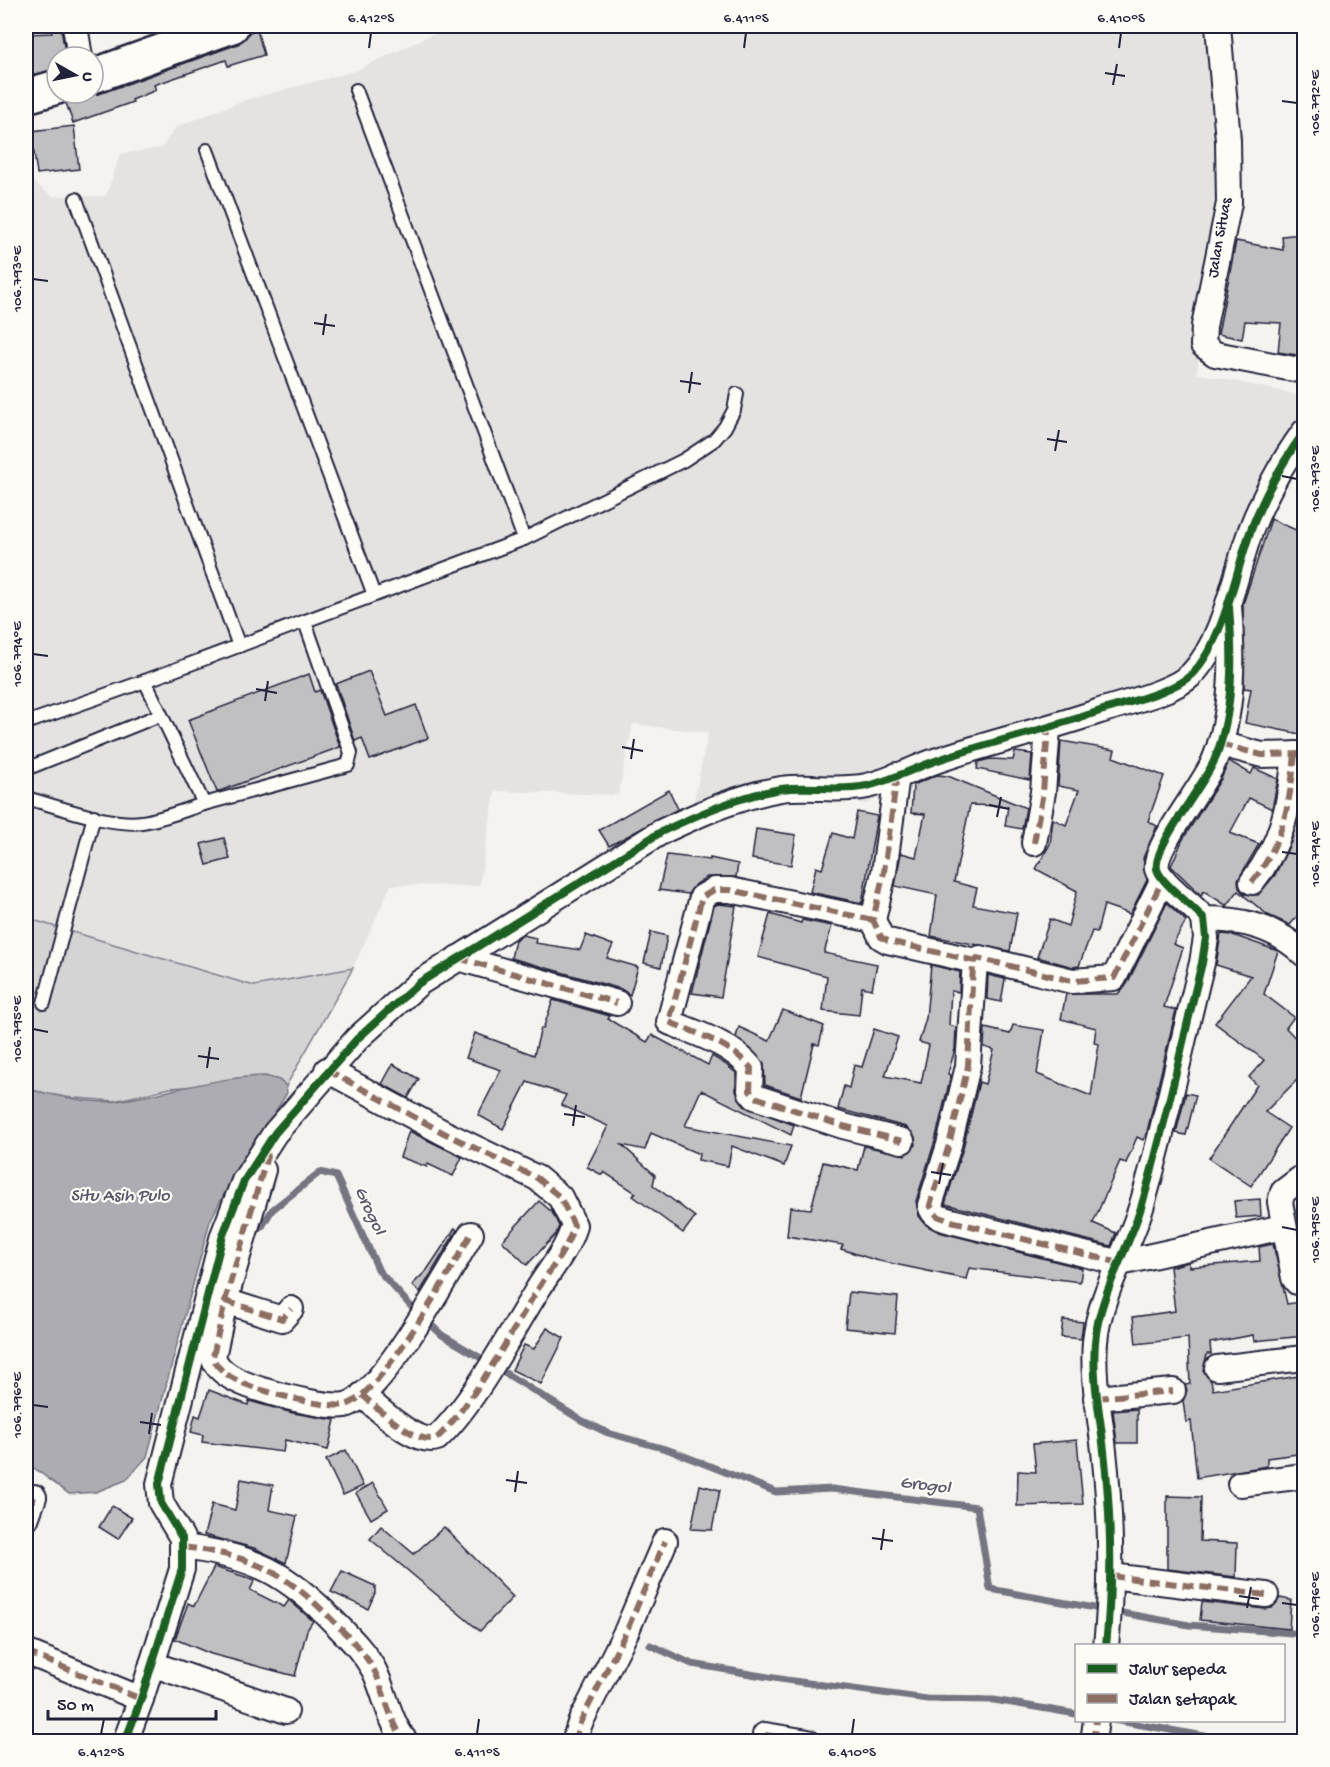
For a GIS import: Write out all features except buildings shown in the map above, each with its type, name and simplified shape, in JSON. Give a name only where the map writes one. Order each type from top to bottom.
[{"type":"main road","points":[[105,71],[220,28]]},
{"type":"main road","points":[[26,96],[45,90]]},
{"type":"street","points":[[75,26],[78,45]]},
{"type":"street","name":"Jalan Situas","points":[[1218,26],[1228,140],[1229,203],[1204,326],[1203,345],[1215,354],[1305,370]]},
{"type":"street","points":[[124,1742],[141,1700],[182,1569],[184,1547],[179,1531],[161,1503],[159,1484],[223,1234],[244,1181],[275,1133],[327,1070],[402,998],[458,958],[661,832],[694,816],[758,794],[782,789],[862,787],[943,758],[1048,729],[1161,690],[1190,676],[1209,648],[1252,526],[1269,490],[1305,432]]},
{"type":"street","points":[[1106,1644],[1111,1587],[1107,1485],[1096,1398],[1094,1358],[1098,1322],[1144,1200],[1202,963],[1206,938],[1204,919],[1163,879],[1156,867],[1159,854],[1204,780],[1220,744],[1231,674],[1228,598]]},
{"type":"street","points":[[1034,843],[1048,729]]},
{"type":"street","points":[[1220,744],[1262,755],[1300,754],[1284,824],[1265,866],[1252,882]]},
{"type":"street","points":[[897,775],[884,872],[873,920],[881,937],[888,941],[975,961],[980,958],[1072,981],[1114,978],[1163,879]]},
{"type":"street","points":[[873,920],[730,890],[714,890],[702,897],[669,1022],[719,1043],[742,1057],[751,1068],[750,1091],[756,1097],[843,1126],[902,1142]]},
{"type":"street","points":[[1204,919],[1226,919],[1269,929],[1305,954]]},
{"type":"street","points":[[458,958],[617,1003]]},
{"type":"street","points":[[975,961],[968,1066],[952,1134],[930,1205],[932,1212],[951,1221],[1120,1263],[1282,1227]]},
{"type":"street","points":[[327,1070],[537,1178],[560,1197],[574,1225],[563,1251],[505,1344],[465,1403],[437,1438],[430,1441],[416,1436],[362,1395]]},
{"type":"street","points":[[275,1133],[225,1301],[213,1358],[221,1370],[258,1389],[285,1397],[341,1406],[352,1402],[362,1395],[425,1315],[471,1234]]},
{"type":"street","points":[[1305,1176],[1281,1196],[1282,1227],[1295,1280],[1305,1282]]},
{"type":"street","points":[[225,1301],[282,1318],[291,1310]]},
{"type":"street","points":[[1217,1368],[1305,1358]]},
{"type":"street","points":[[1096,1398],[1173,1391]]},
{"type":"street","points":[[1240,1484],[1305,1476]]},
{"type":"street","points":[[574,1742],[580,1723],[627,1630],[665,1541]]},
{"type":"street","points":[[184,1547],[216,1552],[258,1563],[274,1571],[299,1589],[364,1653],[405,1742]]},
{"type":"street","points":[[1111,1587],[1266,1595]]},
{"type":"street","points":[[26,1652],[141,1700]]},
{"type":"street","points":[[152,1664],[286,1711]]},
{"type":"street","points":[[765,1735],[808,1742]]},
{"type":"lane","points":[[356,90],[524,539]]},
{"type":"lane","points":[[207,150],[375,596]]},
{"type":"lane","points":[[76,199],[239,646]]},
{"type":"lane","points":[[26,723],[146,681],[524,539],[684,460],[714,440],[734,410],[737,394]]},
{"type":"lane","points":[[26,798],[110,821],[142,823],[348,765],[351,761],[351,753],[305,622]]},
{"type":"lane","points":[[146,681],[160,715],[204,804]]},
{"type":"lane","points":[[26,769],[160,715]]},
{"type":"lane","points":[[44,1003],[94,816]]},
{"type":"shaded area","points":[[475,26],[1224,26],[1241,188],[1196,373],[1304,396],[1304,449],[1274,500],[1198,679],[923,770],[867,804],[798,797],[690,820],[708,733],[633,724],[618,795],[495,791],[479,886],[391,885],[353,968],[254,986],[26,918],[26,183],[33,182],[52,196],[106,196],[120,154],[161,148],[176,127],[245,100],[355,71],[431,35]]},
{"type":"shaded area","points":[[26,918],[254,986],[353,968],[286,1086],[279,1080],[170,1088],[114,1101],[64,1097],[26,1089]]},
{"type":"water","name":"Situ Asih Pulo","points":[[265,1076],[279,1080],[286,1086],[287,1093],[224,1194],[210,1221],[147,1457],[126,1480],[96,1492],[69,1494],[26,1462],[26,1089],[106,1102],[227,1079]]},
{"type":"waterway","name":"Grogol","points":[[255,1232],[263,1225],[272,1210],[320,1172],[336,1176],[379,1271],[417,1313]]},
{"type":"waterway","name":"Grogol","points":[[429,1323],[442,1335],[486,1361]]},
{"type":"waterway","name":"Grogol","points":[[497,1368],[581,1420],[608,1433],[669,1450],[776,1492],[832,1489],[977,1507],[990,1589],[1189,1625],[1304,1634]]},
{"type":"waterway","name":"Grogol","points":[[650,1645],[692,1664],[786,1680],[927,1699],[994,1700],[1075,1714]]},
{"type":"waterway","name":"Grogol","points":[[1124,1722],[1239,1742]]},
{"type":"marked path","points":[[1034,843],[1043,792],[1048,729]]},
{"type":"marked path","points":[[1220,744],[1262,755],[1304,754]]},
{"type":"marked path","points":[[1252,882],[1263,868],[1278,837],[1291,789],[1295,754]]},
{"type":"marked path","points":[[897,775],[884,872],[873,920],[881,937],[888,941],[975,961]]},
{"type":"marked path","points":[[1120,1263],[951,1221],[937,1216],[930,1205],[949,1145],[968,1066],[973,965],[977,958],[1072,981],[1114,978],[1163,879]]},
{"type":"marked path","points":[[873,920],[730,890],[714,890],[702,897],[669,1022],[713,1040],[743,1059],[751,1068],[750,1091],[755,1097],[843,1126],[902,1141]]},
{"type":"marked path","points":[[458,958],[617,1003]]},
{"type":"marked path","points":[[327,1070],[444,1133],[537,1178],[560,1197],[574,1225],[563,1250],[491,1367],[464,1406],[437,1438],[428,1439],[408,1431],[362,1395]]},
{"type":"marked path","points":[[268,1153],[225,1301],[213,1357],[216,1364],[229,1376],[245,1384],[286,1397],[329,1405],[345,1405],[359,1397],[395,1357],[414,1330],[471,1234]]},
{"type":"marked path","points":[[225,1301],[282,1319],[291,1309]]},
{"type":"marked path","points":[[1096,1398],[1173,1391]]},
{"type":"marked path","points":[[26,1519],[34,1497]]},
{"type":"marked path","points":[[574,1742],[580,1723],[627,1630],[665,1541]]},
{"type":"marked path","points":[[184,1547],[250,1562],[285,1579],[301,1591],[362,1651],[374,1670],[395,1725],[406,1742]]},
{"type":"marked path","points":[[1111,1576],[1266,1595]]},
{"type":"marked path","points":[[26,1652],[141,1699]]},
{"type":"marked path","points":[[1093,1742],[1096,1722]]},
{"type":"marked path","points":[[765,1735],[808,1742]]},
{"type":"cycle path","points":[[125,1742],[182,1569],[182,1538],[161,1503],[159,1484],[223,1235],[244,1181],[275,1133],[357,1039],[419,983],[661,832],[690,819],[735,801],[781,789],[867,786],[934,761],[1149,696],[1184,680],[1203,660],[1213,643],[1257,515],[1282,466],[1304,432]]},
{"type":"cycle path","points":[[1106,1644],[1110,1597],[1110,1524],[1095,1383],[1095,1342],[1102,1306],[1137,1219],[1151,1172],[1202,963],[1206,938],[1204,919],[1164,881],[1157,869],[1162,847],[1208,772],[1221,743],[1229,705],[1231,665],[1229,607]]}]
